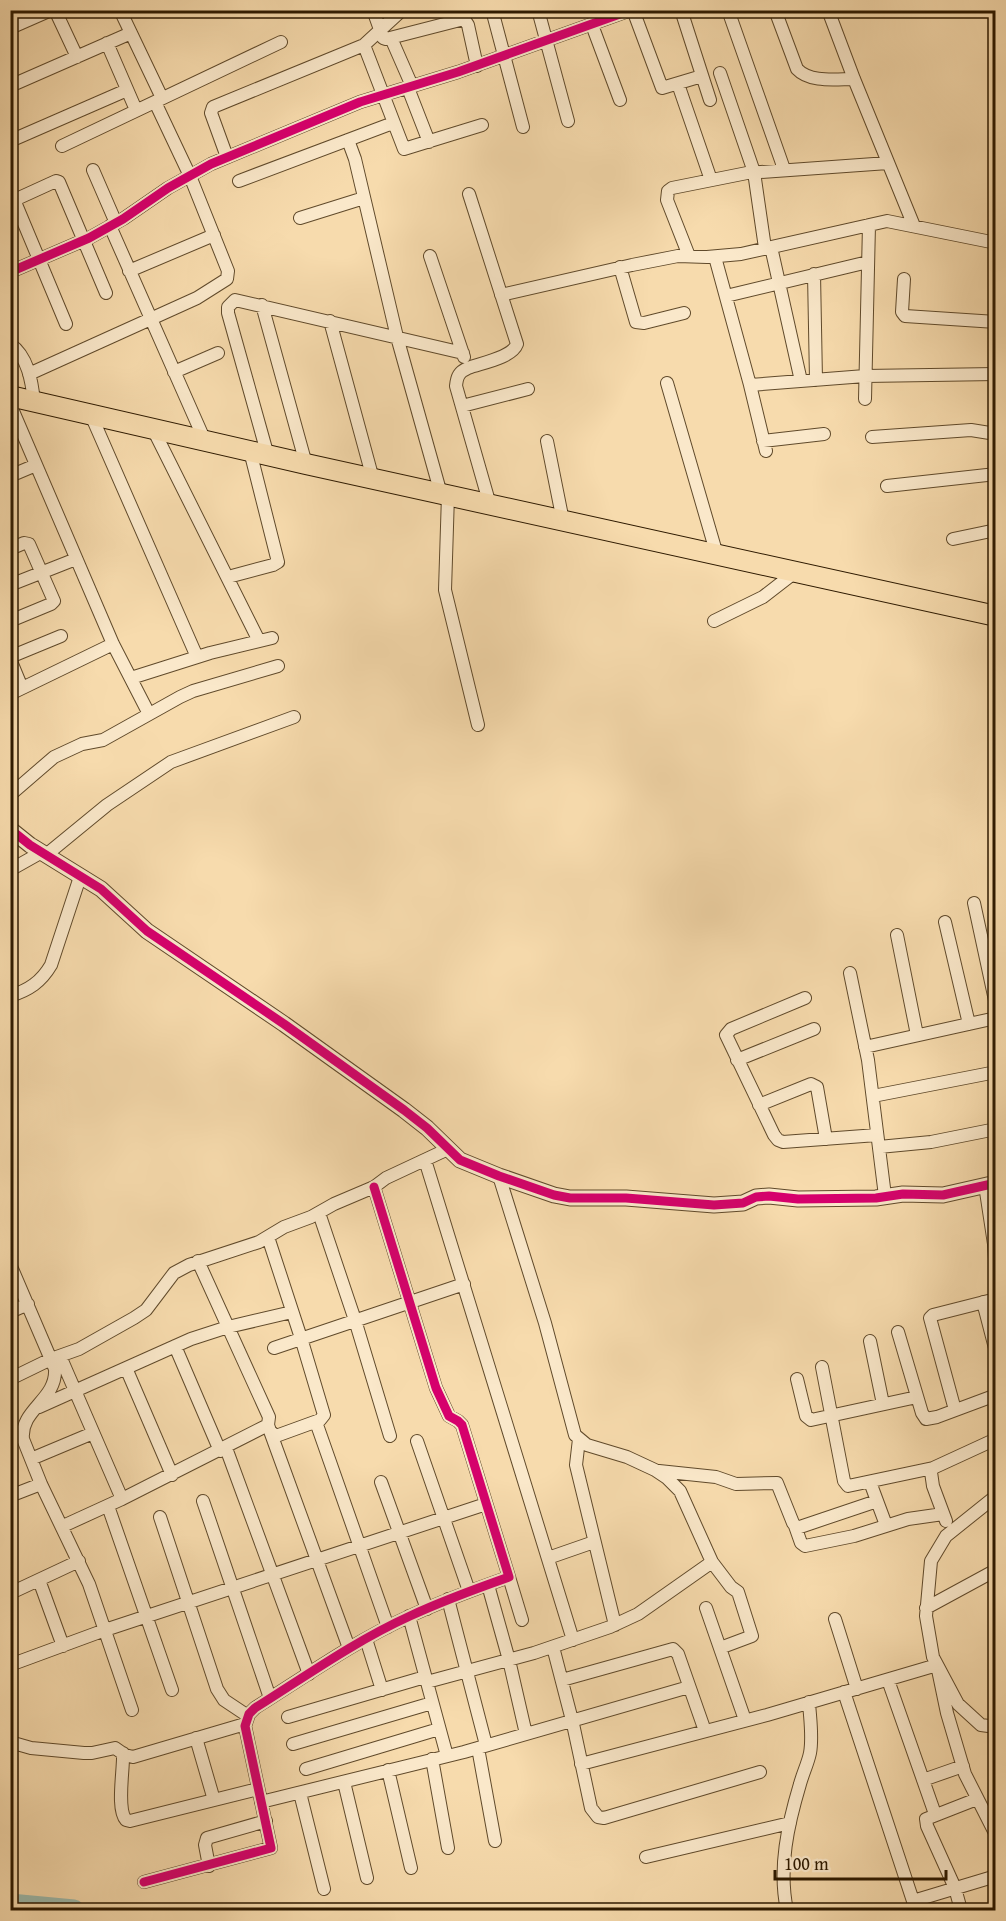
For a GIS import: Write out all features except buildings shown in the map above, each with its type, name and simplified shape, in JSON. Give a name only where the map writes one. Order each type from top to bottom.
[{"type":"main road","points":[[10,396],[444,495],[996,616]]},
{"type":"street","points":[[10,28],[51,10]]},
{"type":"street","points":[[55,10],[77,57]]},
{"type":"street","points":[[29,374],[197,298],[227,279],[228,271],[214,235],[120,10]]},
{"type":"street","points":[[373,10],[383,38],[392,38],[464,19],[468,25],[477,66]]},
{"type":"street","points":[[227,157],[211,113],[216,104],[364,45],[402,10]]},
{"type":"street","points":[[492,10],[523,127]]},
{"type":"street","points":[[538,10],[568,121]]},
{"type":"street","points":[[10,272],[113,225],[168,188],[227,157],[360,102],[477,66],[632,10],[662,88],[702,76]]},
{"type":"street","points":[[681,10],[710,100]]},
{"type":"street","points":[[728,10],[784,170]]},
{"type":"street","points":[[775,10],[797,69],[802,74],[820,78],[854,79]]},
{"type":"street","points":[[828,10],[914,226]]},
{"type":"street","points":[[592,25],[620,100]]},
{"type":"street","points":[[10,86],[131,33]]},
{"type":"street","points":[[392,38],[429,142]]},
{"type":"street","points":[[62,146],[281,42]]},
{"type":"street","points":[[107,43],[136,110]]},
{"type":"street","points":[[364,45],[404,149],[482,125]]},
{"type":"street","points":[[720,72],[754,172],[768,247],[779,282],[801,381]]},
{"type":"street","points":[[678,84],[711,180]]},
{"type":"street","points":[[10,141],[127,90]]},
{"type":"street","points":[[239,181],[393,123]]},
{"type":"street","points":[[348,140],[397,337],[444,495],[446,590],[478,725]]},
{"type":"street","points":[[689,256],[666,196],[672,188],[754,172],[888,163]]},
{"type":"street","points":[[93,170],[129,271],[205,441]]},
{"type":"street","points":[[66,324],[12,198],[56,181],[59,182],[106,293]]},
{"type":"street","points":[[469,194],[516,339],[516,348],[510,354],[468,368],[457,377],[456,386],[490,505]]},
{"type":"street","points":[[300,218],[364,198]]},
{"type":"street","points":[[501,295],[620,267],[678,256],[715,257],[741,254],[887,221],[996,243]]},
{"type":"street","points":[[865,399],[869,225]]},
{"type":"street","points":[[129,271],[214,235]]},
{"type":"street","points":[[430,256],[468,368]]},
{"type":"street","points":[[715,257],[765,446],[824,434]]},
{"type":"street","points":[[726,296],[868,262]]},
{"type":"street","points":[[620,267],[636,322],[644,323],[684,313]]},
{"type":"street","points":[[814,274],[816,380]]},
{"type":"street","points":[[904,279],[902,312],[905,316],[996,322]]},
{"type":"street","points":[[228,577],[273,566],[278,562],[259,453],[228,313],[228,307],[235,300],[463,353]]},
{"type":"street","points":[[262,305],[306,464]]},
{"type":"street","points":[[330,321],[373,479]]},
{"type":"street","points":[[10,344],[18,352],[29,374],[34,402]]},
{"type":"street","points":[[174,372],[218,353]]},
{"type":"street","points":[[750,385],[865,376],[996,374]]},
{"type":"street","points":[[668,383],[717,555]]},
{"type":"street","points":[[462,406],[528,388]]},
{"type":"street","points":[[10,404],[113,644],[149,714]]},
{"type":"street","points":[[91,415],[197,657]]},
{"type":"street","points":[[131,678],[265,639],[228,577],[153,429]]},
{"type":"street","points":[[872,437],[971,430],[996,434]]},
{"type":"street","points":[[547,441],[563,521]]},
{"type":"street","points":[[10,476],[36,465]]},
{"type":"street","points":[[887,486],[996,474]]},
{"type":"street","points":[[953,539],[996,530]]},
{"type":"street","points":[[10,549],[24,543],[29,544],[54,599],[53,603],[10,621]]},
{"type":"street","points":[[10,585],[76,559]]},
{"type":"street","points":[[714,621],[763,597],[794,573]]},
{"type":"street","points":[[22,688],[10,658],[61,636]]},
{"type":"street","points":[[10,694],[113,644]]},
{"type":"street","points":[[10,795],[54,757],[81,744],[103,740],[193,692],[278,666]]},
{"type":"street","points":[[10,870],[44,854],[107,805],[171,762],[294,717]]},
{"type":"street","points":[[10,829],[44,854],[101,889],[147,931],[284,1024],[404,1110],[460,1160],[499,1176],[554,1195],[570,1198],[655,1200],[714,1205],[743,1203],[756,1197],[769,1196],[798,1199],[876,1198],[903,1194],[943,1195],[990,1184],[996,1272]]},
{"type":"street","points":[[10,996],[34,986],[44,978],[51,965],[80,877]]},
{"type":"street","points":[[974,903],[991,963],[996,1005]]},
{"type":"street","points":[[945,922],[969,1024]]},
{"type":"street","points":[[897,935],[917,1035]]},
{"type":"street","points":[[850,973],[873,1096],[885,1196]]},
{"type":"street","points":[[805,998],[728,1032],[726,1035],[759,1106],[778,1140],[783,1142],[826,1139],[931,1142],[996,1129]]},
{"type":"street","points":[[865,1047],[996,1018]]},
{"type":"street","points":[[737,1060],[814,1029]]},
{"type":"street","points":[[873,1096],[996,1072]]},
{"type":"street","points":[[759,1106],[814,1084],[817,1087],[826,1139]]},
{"type":"street","points":[[10,1379],[94,1341],[134,1318],[146,1310],[174,1273],[198,1261],[246,1248],[284,1227],[319,1213],[448,1149]]},
{"type":"street","points":[[425,1160],[573,1640]]},
{"type":"street","points":[[499,1176],[545,1323],[571,1425],[579,1439],[587,1445],[627,1457],[655,1470],[667,1478],[685,1498],[712,1562],[731,1587],[738,1592],[752,1636],[720,1648]]},
{"type":"street","points":[[374,1186],[408,1303],[436,1388],[449,1416],[462,1425],[522,1620]]},
{"type":"street","points":[[319,1213],[355,1320],[390,1436]]},
{"type":"street","points":[[267,1237],[324,1415],[322,1419],[276,1436],[269,1428]]},
{"type":"street","points":[[198,1261],[269,1417],[269,1428],[349,1648]]},
{"type":"street","points":[[10,1264],[28,1304],[75,1391],[122,1499]]},
{"type":"street","points":[[274,1348],[464,1284]]},
{"type":"street","points":[[955,1410],[930,1318],[933,1315],[989,1300],[996,1352]]},
{"type":"street","points":[[10,1312],[28,1304]]},
{"type":"street","points":[[34,1409],[175,1346],[228,1327],[292,1312]]},
{"type":"street","points":[[898,1332],[922,1413],[926,1419],[996,1395]]},
{"type":"street","points":[[870,1341],[883,1404]]},
{"type":"street","points":[[175,1346],[223,1449],[309,1674]]},
{"type":"street","points":[[56,1357],[56,1379],[53,1387],[26,1420],[22,1431],[41,1484],[89,1584],[132,1710]]},
{"type":"street","points":[[822,1367],[846,1484],[852,1486],[933,1468],[996,1439]]},
{"type":"street","points":[[126,1368],[172,1475]]},
{"type":"street","points":[[797,1378],[808,1419],[811,1420],[917,1397]]},
{"type":"street","points":[[315,1422],[361,1545],[388,1627]]},
{"type":"street","points":[[63,1526],[269,1428]]},
{"type":"street","points":[[31,1459],[93,1432]]},
{"type":"street","points":[[579,1439],[576,1465],[615,1625]]},
{"type":"street","points":[[417,1441],[469,1591]]},
{"type":"street","points":[[933,1468],[930,1476],[950,1533]]},
{"type":"street","points":[[655,1470],[716,1477],[736,1484],[779,1485],[801,1543],[805,1546],[854,1536],[924,1516],[943,1514]]},
{"type":"street","points":[[381,1482],[427,1608]]},
{"type":"street","points":[[870,1482],[886,1526]]},
{"type":"street","points":[[10,1496],[41,1484]]},
{"type":"street","points":[[995,1727],[981,1725],[958,1704],[933,1657],[926,1608],[930,1561],[946,1536],[996,1496]]},
{"type":"street","points":[[795,1527],[877,1501]]},
{"type":"street","points":[[203,1502],[270,1698]]},
{"type":"street","points":[[10,1665],[105,1630],[486,1504]]},
{"type":"street","points":[[108,1506],[172,1690]]},
{"type":"street","points":[[144,1882],[272,1848],[258,1789],[246,1720],[221,1696],[160,1517]]},
{"type":"street","points":[[548,1558],[594,1542]]},
{"type":"street","points":[[12,1589],[39,1580],[79,1561]]},
{"type":"street","points":[[288,1717],[382,1690],[509,1660],[615,1625],[638,1614],[712,1562]]},
{"type":"street","points":[[926,1608],[996,1570]]},
{"type":"street","points":[[10,1742],[31,1748],[84,1753],[115,1748],[133,1757],[196,1738],[246,1720],[255,1708],[270,1698],[349,1648],[409,1616],[509,1577]]},
{"type":"street","points":[[39,1580],[63,1646]]},
{"type":"street","points":[[488,1585],[509,1660],[526,1734]]},
{"type":"street","points":[[448,1599],[467,1671],[482,1747],[495,1841]]},
{"type":"street","points":[[706,1608],[746,1720]]},
{"type":"street","points":[[409,1616],[447,1756]]},
{"type":"street","points":[[835,1619],[850,1691],[914,1906],[954,1888],[996,1876]]},
{"type":"street","points":[[366,1639],[382,1690]]},
{"type":"street","points":[[553,1647],[591,1808],[598,1817],[604,1818],[760,1772]]},
{"type":"street","points":[[562,1680],[670,1649],[676,1651],[705,1731]]},
{"type":"street","points":[[581,1764],[767,1715],[937,1665]]},
{"type":"street","points":[[937,1665],[946,1713],[963,1766],[996,1835]]},
{"type":"street","points":[[888,1680],[935,1814]]},
{"type":"street","points":[[261,1802],[482,1747],[689,1687]]},
{"type":"street","points":[[293,1744],[432,1703]]},
{"type":"street","points":[[787,1911],[784,1899],[784,1859],[790,1823],[810,1754],[807,1703]]},
{"type":"street","points":[[306,1769],[440,1729]]},
{"type":"street","points":[[196,1738],[214,1800]]},
{"type":"street","points":[[123,1753],[121,1810],[126,1820],[258,1789]]},
{"type":"street","points":[[432,1759],[448,1848]]},
{"type":"street","points":[[923,1780],[963,1766]]},
{"type":"street","points":[[388,1770],[411,1868]]},
{"type":"street","points":[[344,1782],[367,1878]]},
{"type":"street","points":[[300,1793],[324,1889]]},
{"type":"street","points":[[961,1911],[926,1818],[977,1798]]},
{"type":"street","points":[[209,1866],[205,1845],[207,1838],[266,1821]]},
{"type":"street","points":[[646,1857],[790,1823]]},
{"type":"waterway","points":[[10,1904],[74,1910]]},
{"type":"cycle path","points":[[10,272],[89,238],[211,164],[360,102],[458,72],[631,10]]},
{"type":"cycle path","points":[[10,829],[30,845],[101,889],[147,931],[284,1024],[404,1110],[427,1128],[460,1160],[499,1176],[554,1195],[570,1198],[626,1198],[714,1205],[743,1203],[756,1197],[769,1196],[798,1199],[876,1198],[903,1194],[943,1195],[996,1183]]},
{"type":"cycle path","points":[[144,1882],[271,1848],[245,1726],[249,1714],[255,1708],[370,1636],[446,1600],[509,1577],[462,1425],[449,1416],[436,1388],[374,1187]]}]
